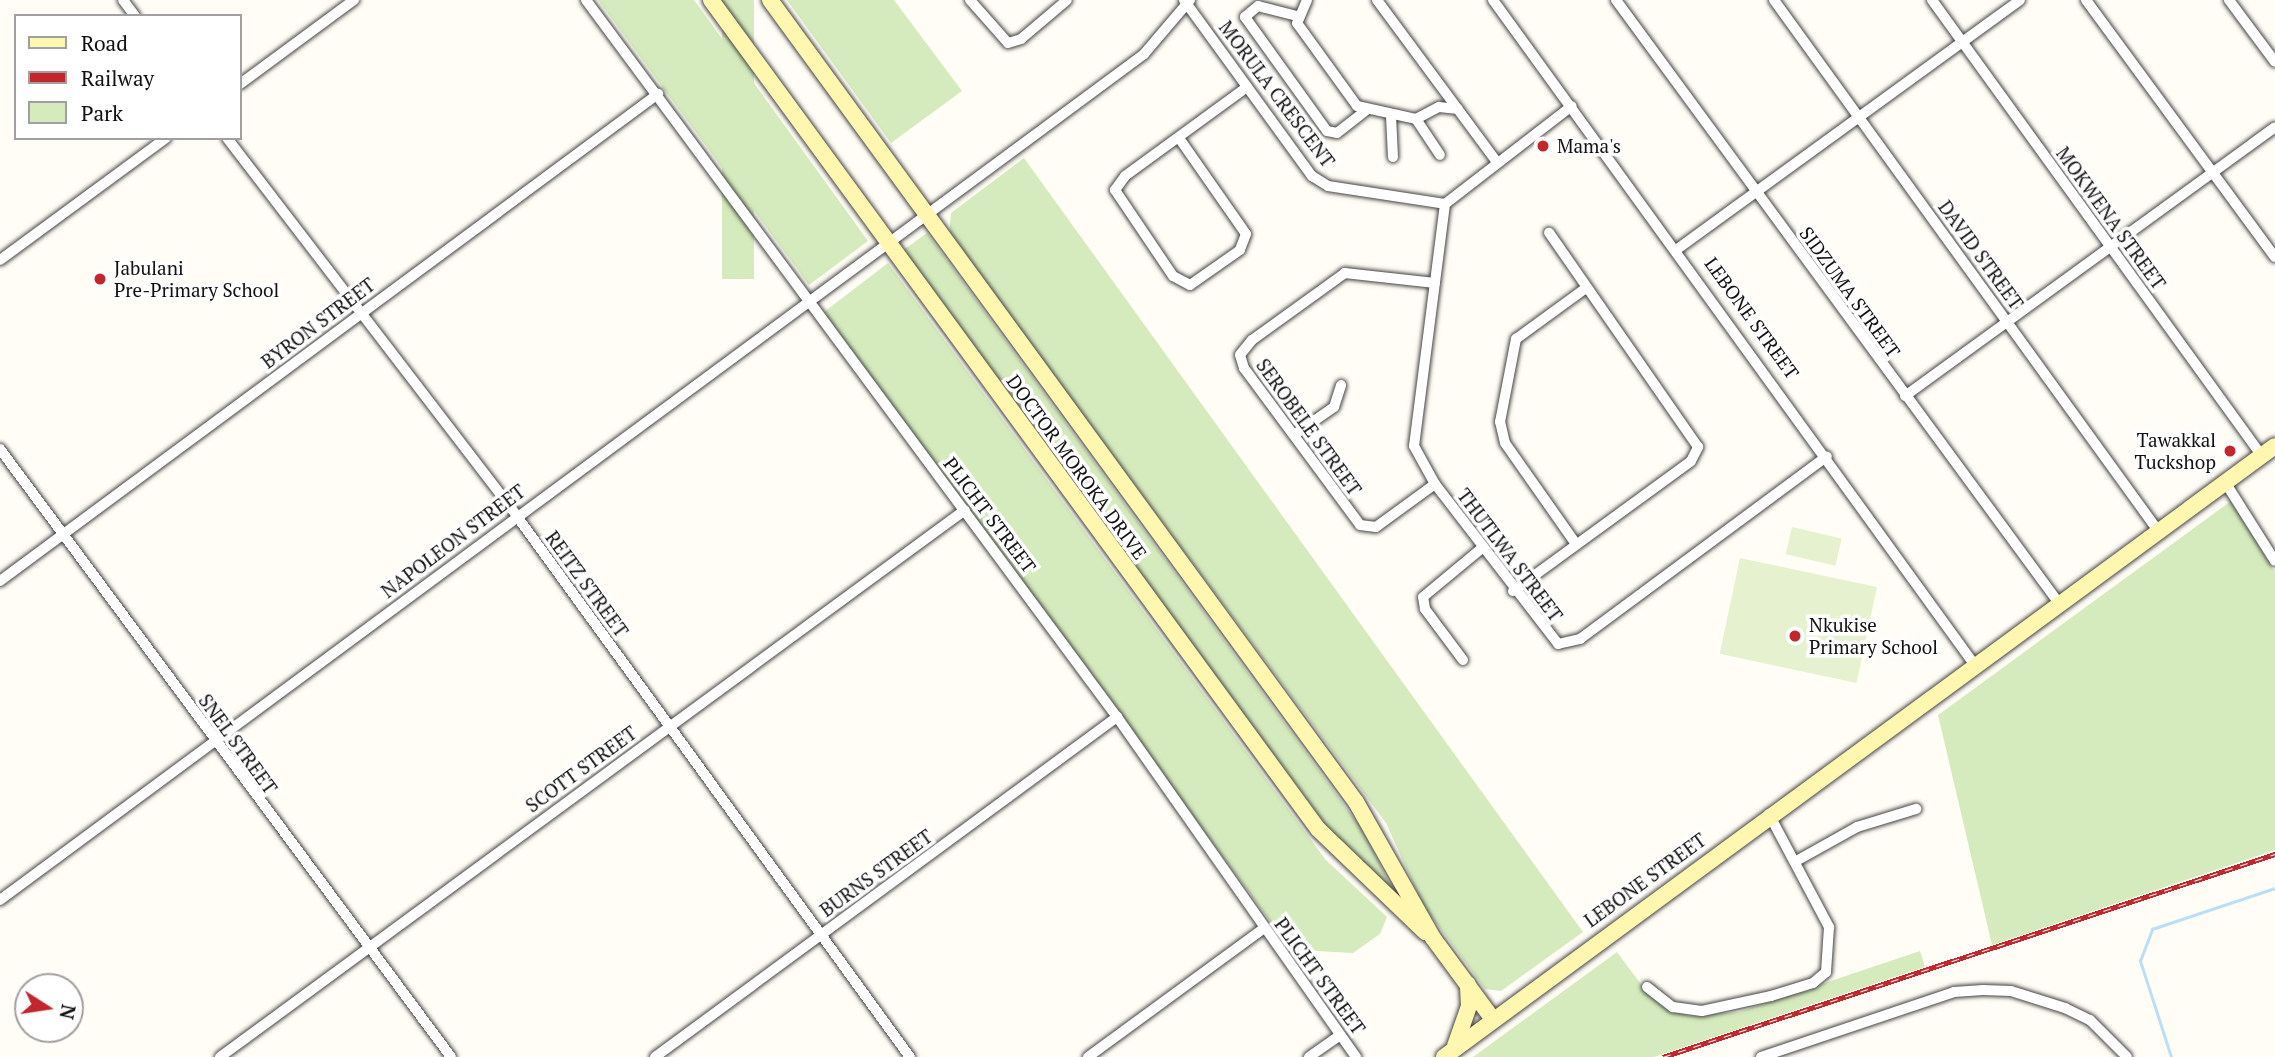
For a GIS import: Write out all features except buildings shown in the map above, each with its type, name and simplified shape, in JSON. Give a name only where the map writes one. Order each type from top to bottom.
[{"type":"street","points":[[242,83],[354,0]]},
{"type":"street","name":"PLICHT STREET","points":[[586,0],[1117,718],[1356,1057]]},
{"type":"street","name":"DOCTOR MOROKA DRIVE","points":[[711,0],[1318,829],[1433,938]]},
{"type":"street","name":"DOCTOR MOROKA DRIVE","points":[[770,0],[1356,802],[1433,938],[1492,1018]]},
{"type":"street","points":[[970,0],[1008,43],[1021,39],[1067,0]]},
{"type":"street","points":[[1297,16],[1306,0]]},
{"type":"street","points":[[1377,0],[1497,162]]},
{"type":"street","name":"LEBONE STREET","points":[[1493,0],[1827,456],[1973,664]]},
{"type":"street","name":"SIDZUMA STREET","points":[[1616,0],[2057,602]]},
{"type":"street","name":"DAVID STREET","points":[[1774,0],[2159,532]]},
{"type":"street","name":"MOKWENA STREET","points":[[1932,0],[2110,247],[2269,451]]},
{"type":"street","points":[[1676,250],[2020,0]]},
{"type":"street","points":[[2086,0],[2275,257]]},
{"type":"street","points":[[2229,0],[2275,62]]},
{"type":"street","name":"NAPOLEON STREET","points":[[0,900],[516,516],[810,304],[888,242],[1144,54],[1187,1]]},
{"type":"street","name":"MORULA CRESCENT","points":[[1187,1],[1247,87],[1319,182],[1445,204]]},
{"type":"street","points":[[1365,111],[1337,132],[1327,131],[1245,17],[1258,6],[1297,16],[1365,111],[1416,119],[1439,107],[1458,109]]},
{"type":"street","points":[[1179,138],[1247,240],[1190,285],[1173,276],[1115,197],[1118,182],[1247,87]]},
{"type":"street","name":"BYRON STREET","points":[[0,581],[658,94]]},
{"type":"street","points":[[1445,204],[1572,106]]},
{"type":"street","points":[[1391,116],[1394,156]]},
{"type":"street","points":[[1416,119],[1440,155]]},
{"type":"street","points":[[1905,396],[2275,127]]},
{"type":"street","points":[[0,260],[163,140]]},
{"type":"street","name":"REITZ STREET","points":[[228,140],[358,315],[516,516],[910,1057]]},
{"type":"street","name":"THUTLWA STREET","points":[[1445,204],[1414,446],[1435,484],[1551,640],[1571,645],[1827,456]]},
{"type":"street","points":[[1513,591],[1691,461],[1698,447],[1549,233]]},
{"type":"street","name":"SEROBELE STREET","points":[[1435,283],[1345,273],[1247,344],[1240,363],[1365,527],[1376,527],[1435,484]]},
{"type":"street","points":[[1576,544],[1499,430],[1516,339],[1586,288]]},
{"type":"street","points":[[1294,435],[1334,407],[1341,385]]},
{"type":"street","name":"SNEL STREET","points":[[0,449],[451,1057]]},
{"type":"street","name":"LEBONE STREET","points":[[1449,1053],[1492,1018],[2057,602],[2159,532],[2269,451]]},
{"type":"street","points":[[2225,482],[2275,561]]},
{"type":"street","name":"SCOTT STREET","points":[[220,1057],[965,510]]},
{"type":"street","points":[[1463,660],[1425,609],[1423,597],[1482,548]]},
{"type":"street","name":"BURNS STREET","points":[[655,1057],[1117,718]]},
{"type":"street","points":[[1798,860],[1857,827],[1916,809]]},
{"type":"street","points":[[1647,987],[1673,1007],[1702,1011],[1771,996],[1819,978],[1829,966],[1832,936],[1798,860],[1769,814]]},
{"type":"street","points":[[1088,1057],[1264,929]]},
{"type":"street","points":[[1449,1053],[1469,1006],[1468,984]]},
{"type":"street","points":[[1762,1057],[1954,992],[1983,990],[2021,993],[2065,1008],[2090,1020],[2127,1057]]},
{"type":"street","points":[[1309,1057],[1339,1035]]},
{"type":"green space","points":[[598,0],[694,0],[868,241],[809,285]]},
{"type":"green space","points":[[722,0],[754,0],[754,279],[722,279]]},
{"type":"green space","points":[[787,0],[894,0],[962,91],[891,143]]},
{"type":"green space","points":[[1024,158],[1583,932],[1501,991],[1485,989],[1423,905],[1386,823],[949,235],[951,213]]},
{"type":"green space","points":[[927,233],[1361,828],[1399,901],[1340,844],[902,251]]},
{"type":"green space","points":[[888,263],[1325,859],[1387,917],[1380,934],[1353,953],[1316,951],[1281,936],[824,312]]},
{"type":"green space","points":[[2231,501],[2275,572],[2275,850],[1992,945],[1938,715]]},
{"type":"green space","points":[[1792,527],[1842,538],[1835,566],[1786,554]]},
{"type":"green space","points":[[1740,558],[1877,587],[1857,683],[1720,654]]},
{"type":"green space","points":[[1920,951],[1925,967],[1654,1057],[1473,1057],[1617,952],[1649,995],[1688,1016],[1739,1012]]},
{"type":"waterway","points":[[2171,1057],[2140,961],[2152,929],[2275,888]]},
{"type":"railway","points":[[1663,1057],[2275,854]]},
{"type":"place","name":"Mama's","points":[[1543,146]]},
{"type":"place","name":"Jabulani Pre-Primary School","points":[[100,279]]},
{"type":"place","name":"Tawakkal Tuckshop","points":[[2230,451]]},
{"type":"place","name":"Nkukise Primary School","points":[[1795,636]]}]
